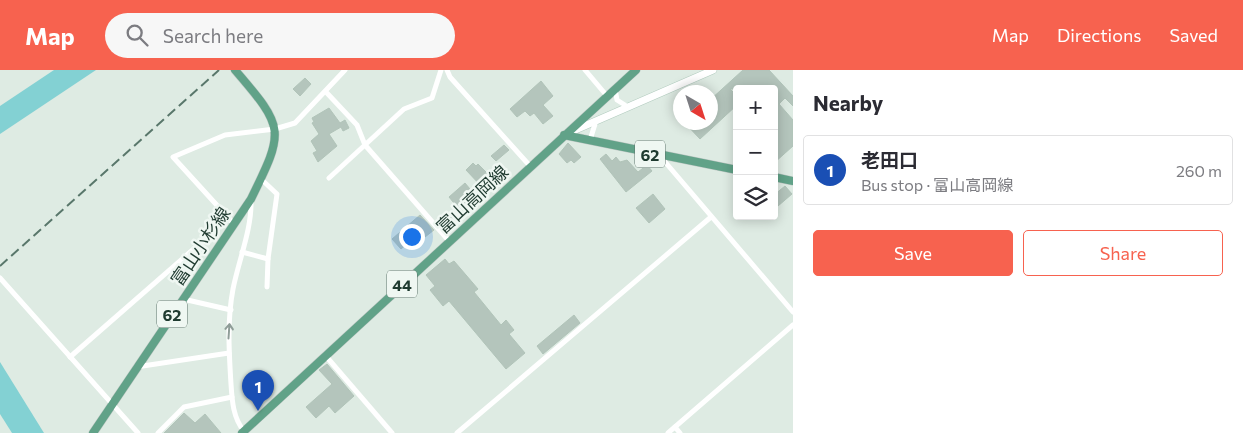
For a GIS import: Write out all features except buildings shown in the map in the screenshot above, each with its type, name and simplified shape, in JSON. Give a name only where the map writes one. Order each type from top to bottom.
[{"type":"main road","points":[[235,70],[269,111],[275,129]]},
{"type":"main road","name":"富山高岡線","points":[[244,432],[449,240],[636,70]]},
{"type":"main road","name":"富山小杉線","points":[[93,433],[183,299],[231,221],[251,199],[274,146],[275,129]]},
{"type":"main road","name":"62","points":[[564,136],[596,144],[733,169]]},
{"type":"main road","points":[[778,178],[793,181]]},
{"type":"street","points":[[70,357],[231,221],[173,157],[224,134],[275,129],[295,123],[345,70]]},
{"type":"street","points":[[328,178],[404,109],[432,98],[441,70]]},
{"type":"street","points":[[447,70],[450,77],[530,166]]},
{"type":"street","points":[[585,70],[608,96]]},
{"type":"street","points":[[564,136],[713,70]]},
{"type":"street","points":[[615,89],[617,100],[623,106],[630,108]]},
{"type":"street","points":[[326,92],[356,125],[364,145],[449,240]]},
{"type":"street","points":[[594,124],[591,137],[596,144]]},
{"type":"street","points":[[660,156],[793,312]]},
{"type":"street","points":[[261,179],[277,194],[268,259],[267,287]]},
{"type":"street","points":[[244,432],[238,422],[232,397],[228,334],[242,252],[252,218],[251,199]]},
{"type":"street","points":[[457,433],[711,217]]},
{"type":"street","points":[[242,252],[268,259]]},
{"type":"street","points":[[0,278],[138,433]]},
{"type":"street","points":[[183,299],[231,310]]},
{"type":"street","points":[[668,433],[793,325]]},
{"type":"street","points":[[136,368],[229,353]]},
{"type":"street","points":[[325,355],[392,433]]},
{"type":"street","points":[[158,433],[184,407],[232,397]]},
{"type":"street","points":[[675,427],[680,433]]},
{"type":"water","points":[[54,70],[96,70],[0,134],[0,106]]},
{"type":"water","points":[[0,362],[44,433],[12,433],[0,414]]},
{"type":"railway","points":[[0,266],[219,70]]},
{"type":"place","name":"老田口","points":[[258,411]]}]
